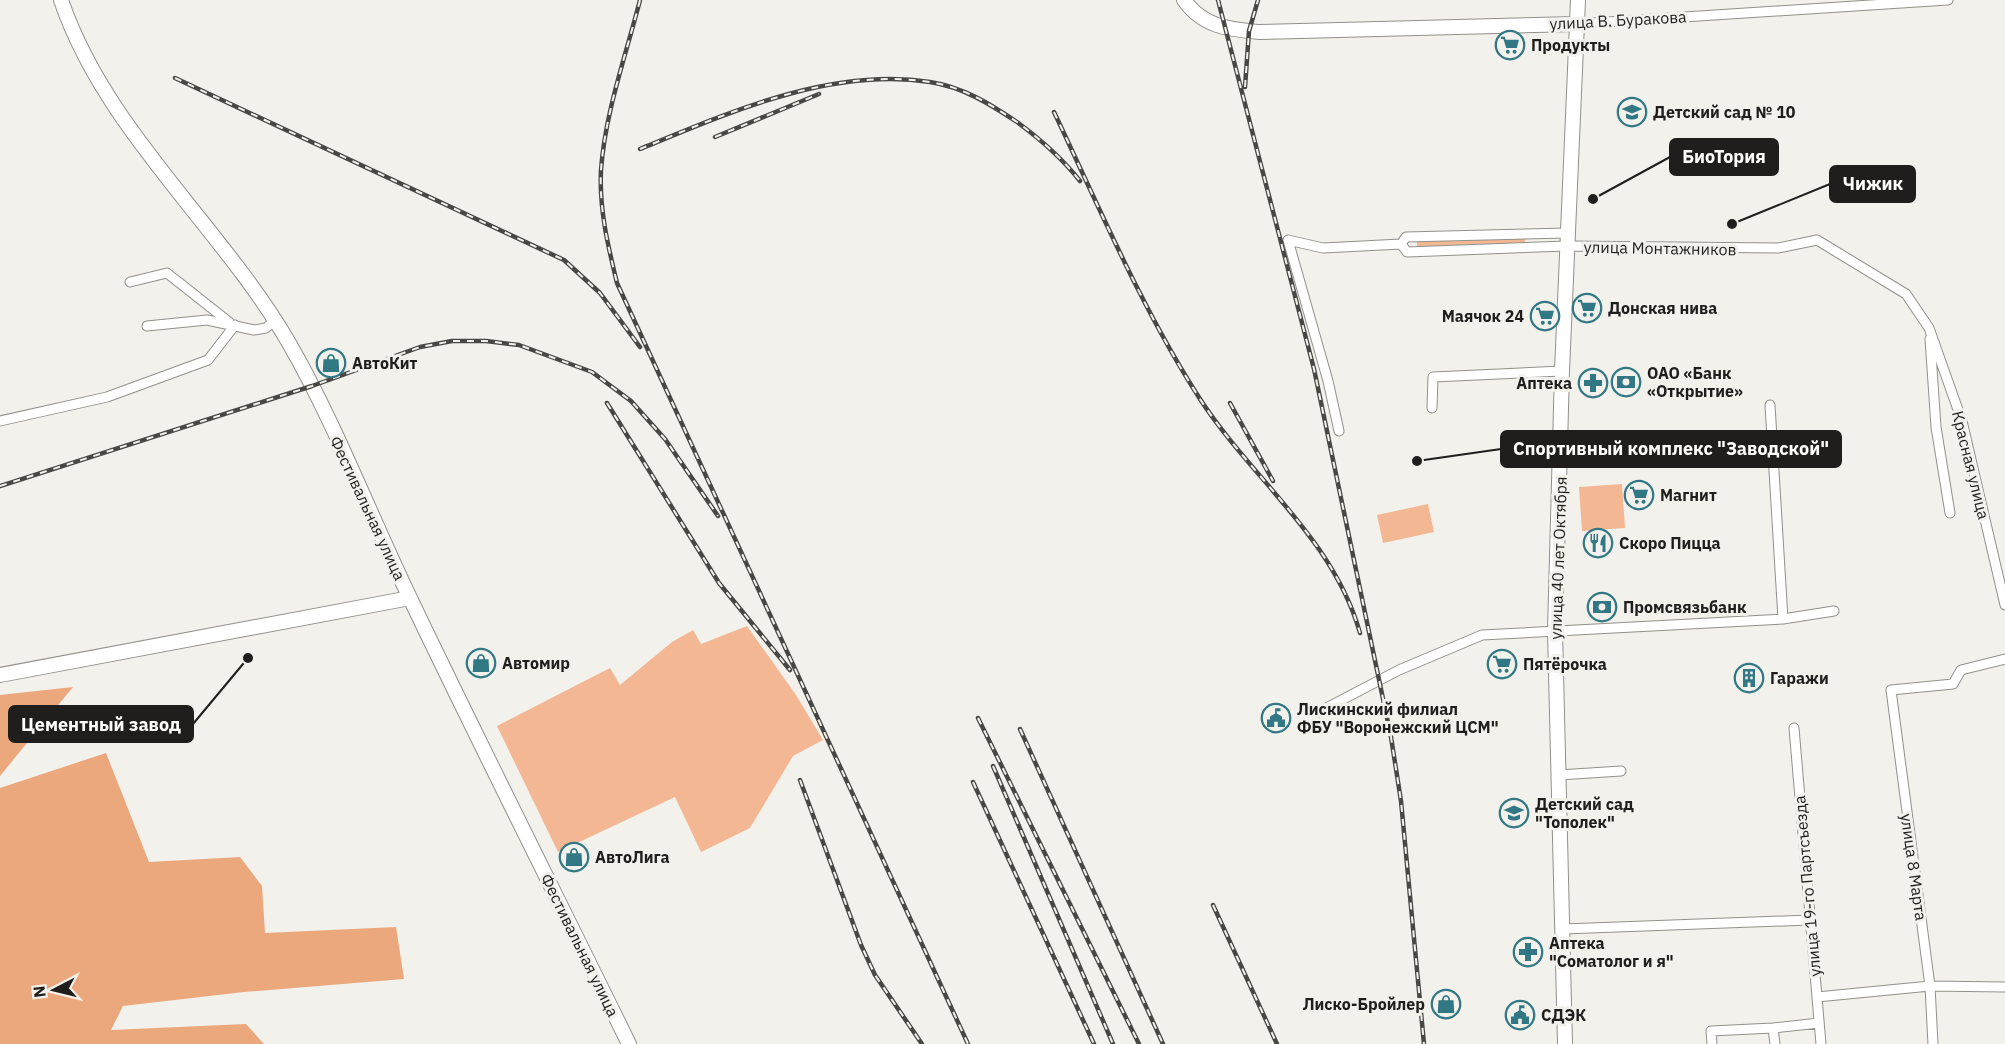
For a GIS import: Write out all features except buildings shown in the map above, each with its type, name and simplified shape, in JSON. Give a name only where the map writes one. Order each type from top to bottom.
[{"type":"main road","name":"Фестивальная улица","points":[[61,0],[88,60],[114,102],[275,320],[320,401],[410,598],[629,1044]]},
{"type":"main road","name":"улица В. Буракова","points":[[1185,0],[1193,12],[1214,27],[1288,33],[1576,24]]},
{"type":"main road","name":"улица 40 лет Октября","points":[[1565,1044],[1555,631],[1562,371],[1578,0]]},
{"type":"main road","points":[[0,675],[410,598]]},
{"type":"street","name":"улица В. Буракова","points":[[1576,24],[1948,0]]},
{"type":"street","name":"улица Монтажников","points":[[1401,244],[1406,237],[1568,239],[1779,249],[1817,240],[1906,294]]},
{"type":"street","name":"улица Монтажников","points":[[1401,244],[1407,252],[1568,239]]},
{"type":"street","name":"улица Монтажников","points":[[1339,431],[1328,381],[1288,240],[1323,248],[1401,244]]},
{"type":"street","points":[[130,282],[167,273],[233,324]]},
{"type":"street","name":"Красная улица","points":[[1906,294],[1929,328],[1962,421],[2005,605]]},
{"type":"street","points":[[147,326],[207,320],[254,330],[266,328],[275,320]]},
{"type":"street","points":[[0,421],[107,397],[208,360],[233,324]]},
{"type":"street","name":"Красная улица","points":[[1929,328],[1936,427],[1950,513]]},
{"type":"street","points":[[1432,408],[1433,377],[1562,371]]},
{"type":"street","points":[[1770,405],[1783,619]]},
{"type":"street","points":[[1311,716],[1399,670],[1482,634],[1783,619],[1834,611]]},
{"type":"street","name":"улица 8 Марта","points":[[1933,1044],[1930,986],[1891,690],[1953,684],[1961,670],[2005,659]]},
{"type":"street","name":"улица 19-го Партсъезда","points":[[1794,728],[1821,1044]]},
{"type":"street","points":[[1559,775],[1621,771]]},
{"type":"street","points":[[1563,929],[1809,920]]},
{"type":"street","points":[[1817,997],[1930,986],[2005,987]]},
{"type":"street","points":[[1712,1044],[1711,1031],[1819,1023]]},
{"type":"street","points":[[1773,1028],[1774,1044]]},
{"type":"shaded area","points":[[1525,237],[1525,245],[1417,248],[1417,240]]},
{"type":"shaded area","points":[[1622,484],[1625,528],[1582,531],[1579,487]]},
{"type":"shaded area","points":[[1428,504],[1434,532],[1383,543],[1377,515]]},
{"type":"shaded area","points":[[747,626],[796,695],[823,740],[793,756],[750,828],[701,852],[675,797],[558,852],[497,726],[610,668],[620,685],[672,642],[693,630],[701,644]]},
{"type":"shaded area","points":[[73,687],[0,776],[0,695]]},
{"type":"shaded area","points":[[106,753],[149,862],[240,857],[262,886],[265,933],[396,927],[404,979],[244,992],[123,1006],[111,1030],[246,1024],[264,1044],[0,1044],[0,788]]},
{"type":"railway","points":[[640,0],[611,106],[601,170],[603,213],[617,283],[968,1044]]},
{"type":"railway","points":[[1218,0],[1314,369],[1391,737],[1401,801],[1424,1044]]},
{"type":"railway","points":[[1245,87],[1249,31],[1258,0]]},
{"type":"railway","points":[[175,78],[564,260],[600,293],[640,347]]},
{"type":"railway","points":[[640,149],[709,121],[782,96],[856,81],[893,79],[942,84],[986,103],[1034,135],[1080,181]]},
{"type":"railway","points":[[715,137],[819,94]]},
{"type":"railway","points":[[1054,112],[1122,258],[1179,365],[1221,428],[1311,538],[1348,599],[1360,633]]},
{"type":"railway","points":[[0,486],[312,386],[420,347],[452,341],[486,341],[519,345],[592,372],[631,401],[665,439],[718,516]]},
{"type":"railway","points":[[607,403],[719,583],[790,670]]},
{"type":"railway","points":[[1230,403],[1273,481]]},
{"type":"railway","points":[[978,718],[1139,1044]]},
{"type":"railway","points":[[1020,729],[1163,1044]]},
{"type":"railway","points":[[993,766],[1113,1044]]},
{"type":"railway","points":[[800,780],[861,945],[875,975],[922,1044]]},
{"type":"railway","points":[[973,782],[1094,1044]]},
{"type":"railway","points":[[1213,905],[1277,1044]]},
{"type":"place","name":"Продукты","points":[[1510,45]]},
{"type":"place","name":"Детский сад № 10","points":[[1632,112]]},
{"type":"place","name":"БиоТория","points":[[1593,199]]},
{"type":"place","name":"Чижик","points":[[1732,224]]},
{"type":"place","name":"Донская нива","points":[[1587,308]]},
{"type":"place","name":"Маячок 24","points":[[1545,316]]},
{"type":"place","name":"АвтоКит","points":[[331,363]]},
{"type":"place","name":"ОАО «Банк «Открытие»","points":[[1626,382]]},
{"type":"place","name":"Аптека","points":[[1593,383]]},
{"type":"place","name":"Спортивный комплекс \"Заводской\"","points":[[1417,461]]},
{"type":"place","name":"Магнит","points":[[1639,495]]},
{"type":"place","name":"Скоро Пицца","points":[[1598,543]]},
{"type":"place","name":"Промсвязьбанк","points":[[1602,607]]},
{"type":"place","name":"Цементный завод","points":[[248,658]]},
{"type":"place","name":"Автомир","points":[[481,663]]},
{"type":"place","name":"Пятёрочка","points":[[1502,664]]},
{"type":"place","name":"Гаражи","points":[[1749,678]]},
{"type":"place","name":"Лискинский филиал ФБУ \"Воронежский ЦСМ\"","points":[[1276,718]]},
{"type":"place","name":"Детский сад \"Тополек\"","points":[[1514,813]]},
{"type":"place","name":"АвтоЛига","points":[[574,857]]},
{"type":"place","name":"Аптека \"Соматолог и я\"","points":[[1528,952]]},
{"type":"place","name":"Лиско-Бройлер","points":[[1446,1004]]},
{"type":"place","name":"СДЭК","points":[[1520,1015]]}]
